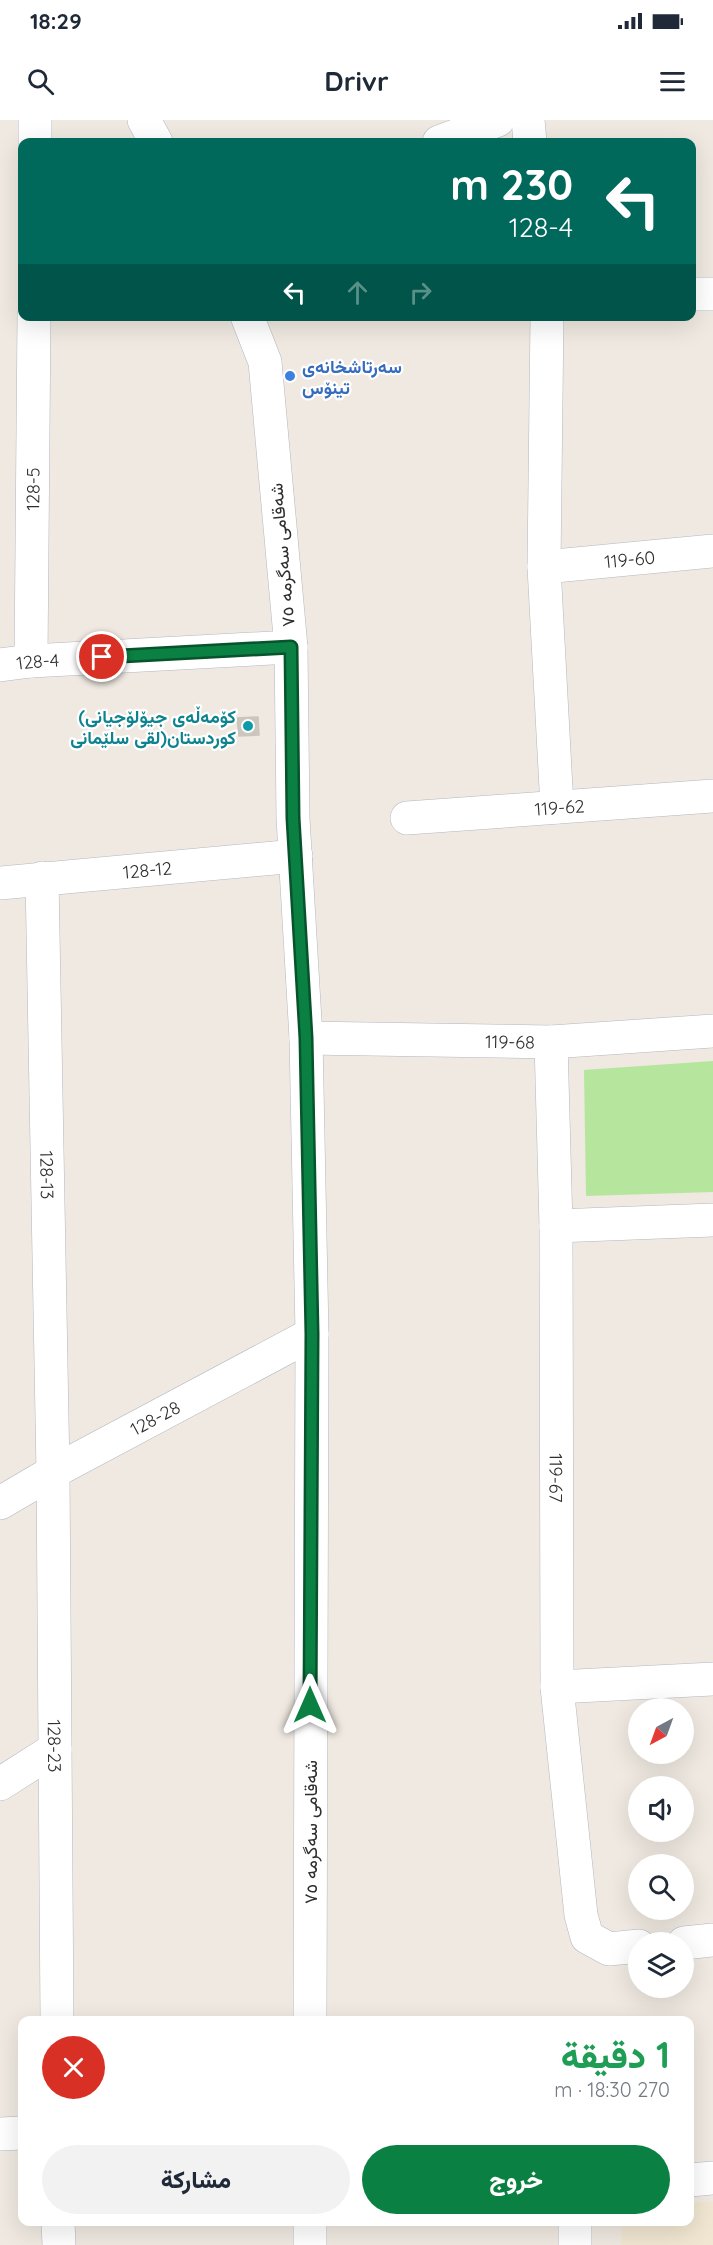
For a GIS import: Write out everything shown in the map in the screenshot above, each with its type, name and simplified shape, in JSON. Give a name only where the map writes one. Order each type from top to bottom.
[{"type":"street","points":[[35,120],[35,138]]},
{"type":"street","points":[[144,120],[154,138]]},
{"type":"street","points":[[443,134],[498,120]]},
{"type":"street","points":[[528,120],[530,138]]},
{"type":"street","points":[[696,294],[713,294]]},
{"type":"street","name":"128-5","points":[[15,663],[34,321]]},
{"type":"street","name":"شەقامی سەگرمە ٧٥","points":[[250,321],[265,362],[291,647],[293,818],[306,1038],[312,1334],[310,2016]]},
{"type":"street","points":[[547,321],[544,567],[557,807]]},
{"type":"street","name":"119-60","points":[[544,567],[713,551]]},
{"type":"street","name":"128-4","points":[[15,663],[291,647]]},
{"type":"street","name":"119-62","points":[[407,818],[713,796]]},
{"type":"street","name":"128-12","points":[[0,883],[296,856]]},
{"type":"street","name":"128-13","points":[[42,879],[53,1472]]},
{"type":"street","name":"119-68","points":[[306,1038],[551,1042],[713,1031]]},
{"type":"street","name":"119-67","points":[[551,1042],[556,1226],[556,1687],[581,1915],[587,1937],[609,1949],[628,1947]]},
{"type":"street","points":[[556,1226],[713,1220]]},
{"type":"street","name":"128-28","points":[[0,1503],[53,1472],[312,1334]]},
{"type":"street","name":"128-23","points":[[53,1472],[57,2016]]},
{"type":"street","points":[[556,1687],[713,1679]]},
{"type":"street","points":[[0,1785],[55,1749]]},
{"type":"street","points":[[694,1941],[713,1940]]},
{"type":"street","points":[[0,2134],[18,2133]]},
{"type":"street","points":[[694,2180],[713,2178]]},
{"type":"street","points":[[58,2226],[58,2245]]},
{"type":"street","points":[[310,2226],[310,2245]]},
{"type":"street","points":[[575,2226],[575,2245]]},
{"type":"shaded area","points":[[713,2202],[713,2245],[621,2245],[622,2226],[694,2226],[694,2203]]},
{"type":"green space","points":[[713,1061],[713,1192],[586,1196],[584,1070]]},
{"type":"building","name":"(کۆمەڵەی جیۆلۆجیانی کوردستان(لقی سلێمانی","points":[[258,717],[259,735],[239,736],[237,718]]},
{"type":"place","name":"سەرتاشخانەی تینۆس","points":[[290,376]]},
{"type":"place","name":"(کۆمەڵەی جیۆلۆجیانی کوردستان(لقی سلێمانی","points":[[248,726]]},
{"type":"route","points":[[102,657],[291,647],[293,818],[306,1038],[312,1334],[310,1705]]}]
